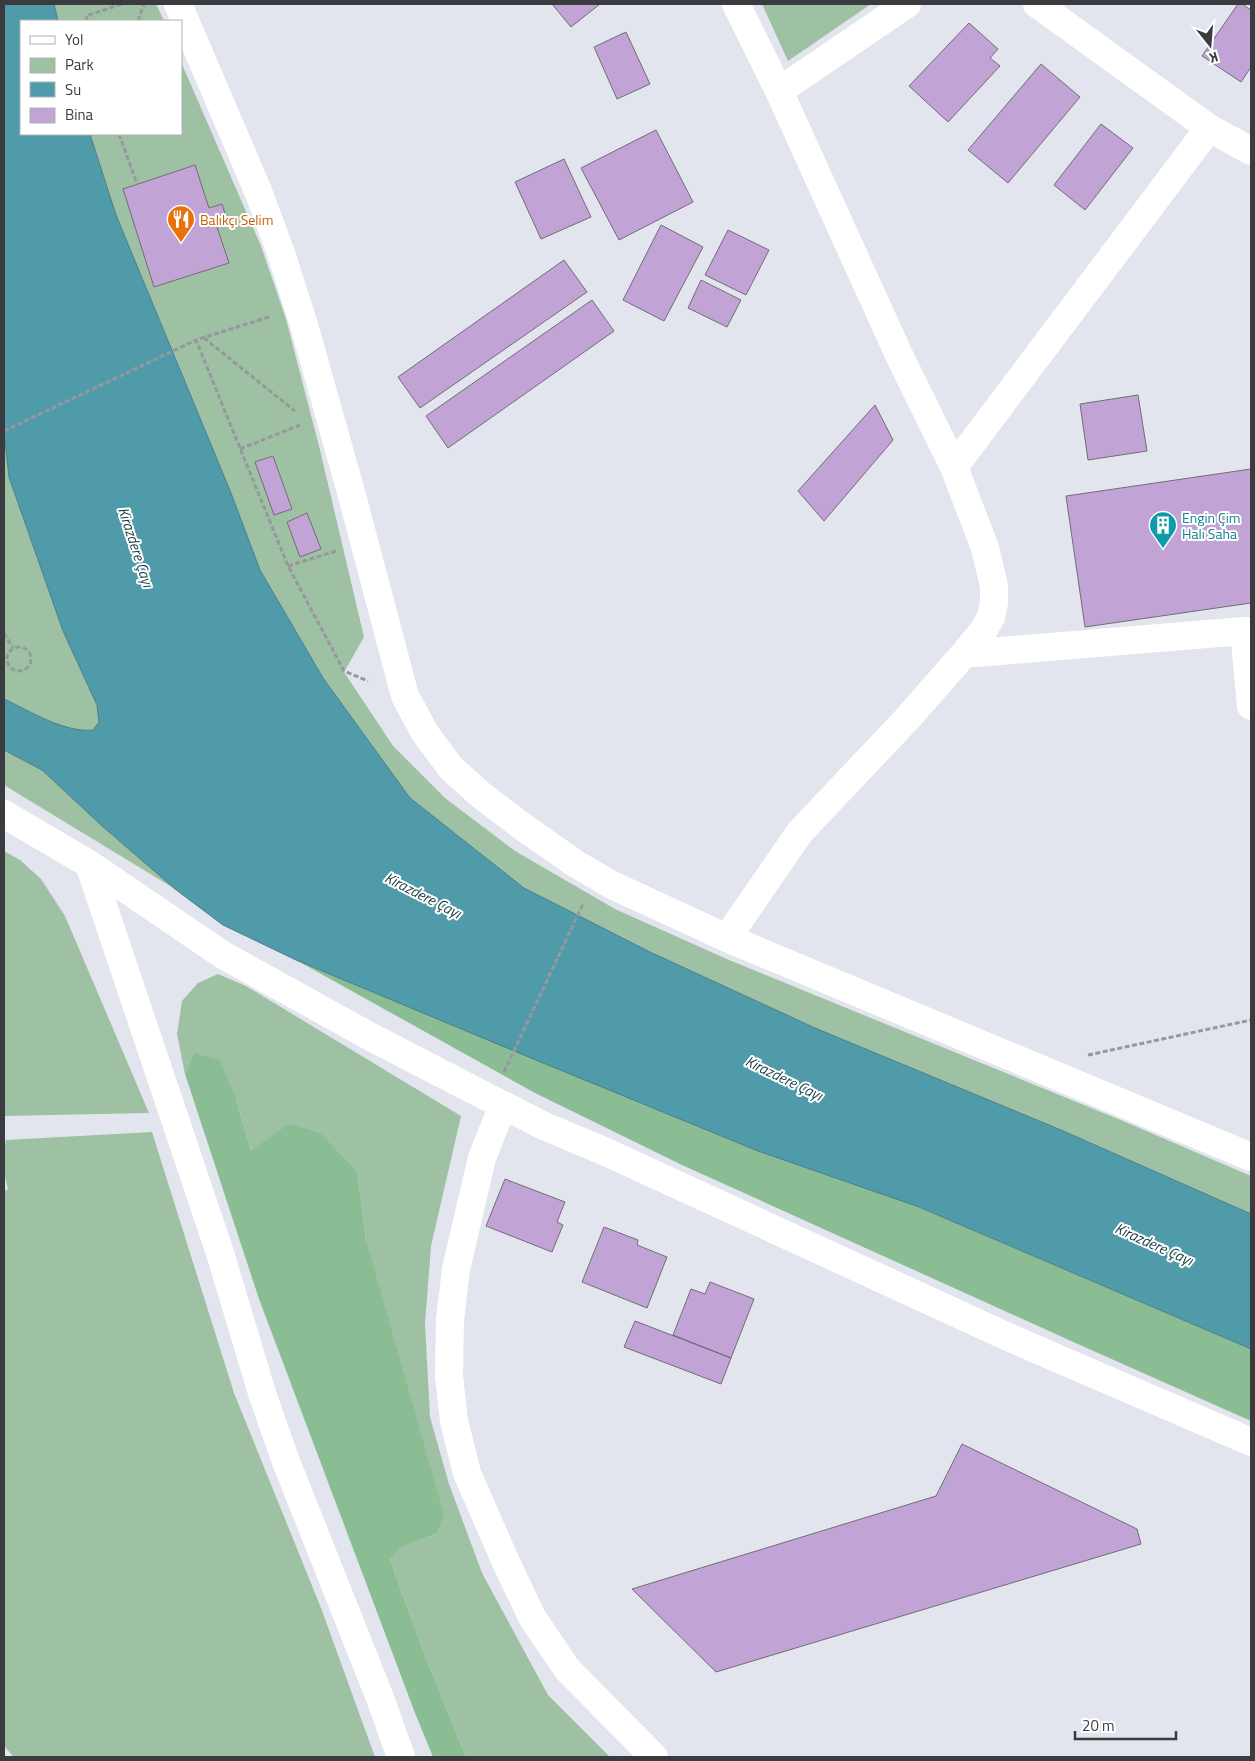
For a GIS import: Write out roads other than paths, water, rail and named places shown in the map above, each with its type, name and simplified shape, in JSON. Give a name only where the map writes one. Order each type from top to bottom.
[{"type":"street","points":[[178,4],[258,191],[298,308],[319,418],[405,696],[425,733],[451,768],[481,795],[523,827],[596,876],[727,938],[1250,1153]]},
{"type":"street","points":[[727,938],[800,832],[906,720],[964,654],[983,631],[991,617],[994,603],[994,586],[984,548],[954,467],[900,357],[779,91],[736,4]]},
{"type":"street","points":[[779,91],[906,4]]},
{"type":"street","points":[[1037,4],[1209,128],[1251,151]]},
{"type":"street","points":[[954,467],[1209,128]]},
{"type":"street","points":[[964,654],[1248,631],[1251,706]]},
{"type":"street","points":[[4,814],[89,864],[223,955],[371,1037],[544,1126],[606,1152],[1008,1337],[1251,1442]]},
{"type":"street","points":[[89,864],[220,1253],[262,1393],[285,1458],[380,1698],[401,1757]]},
{"type":"street","points":[[497,1102],[456,1269],[450,1320],[449,1376],[454,1421],[467,1472],[532,1617],[567,1669],[654,1757]]},
{"type":"water","name":"Kirazdere Çayı","points":[[4,4],[54,4],[58,20],[20,20],[20,135],[90,135],[116,215],[231,493],[260,570],[323,678],[410,798],[524,888],[650,952],[815,1028],[1061,1130],[1251,1214],[1251,1349],[919,1207],[758,1151],[531,1058],[296,960],[223,925],[175,889],[101,825],[42,770],[4,750],[4,699],[47,720],[71,728],[93,730],[99,722],[97,705],[63,631],[9,477],[4,431]]},
{"type":"place","name":"Balıkçı Selim","points":[[181,243]]},
{"type":"place","name":"Engin Çim Halı Saha","points":[[1163,549]]}]
